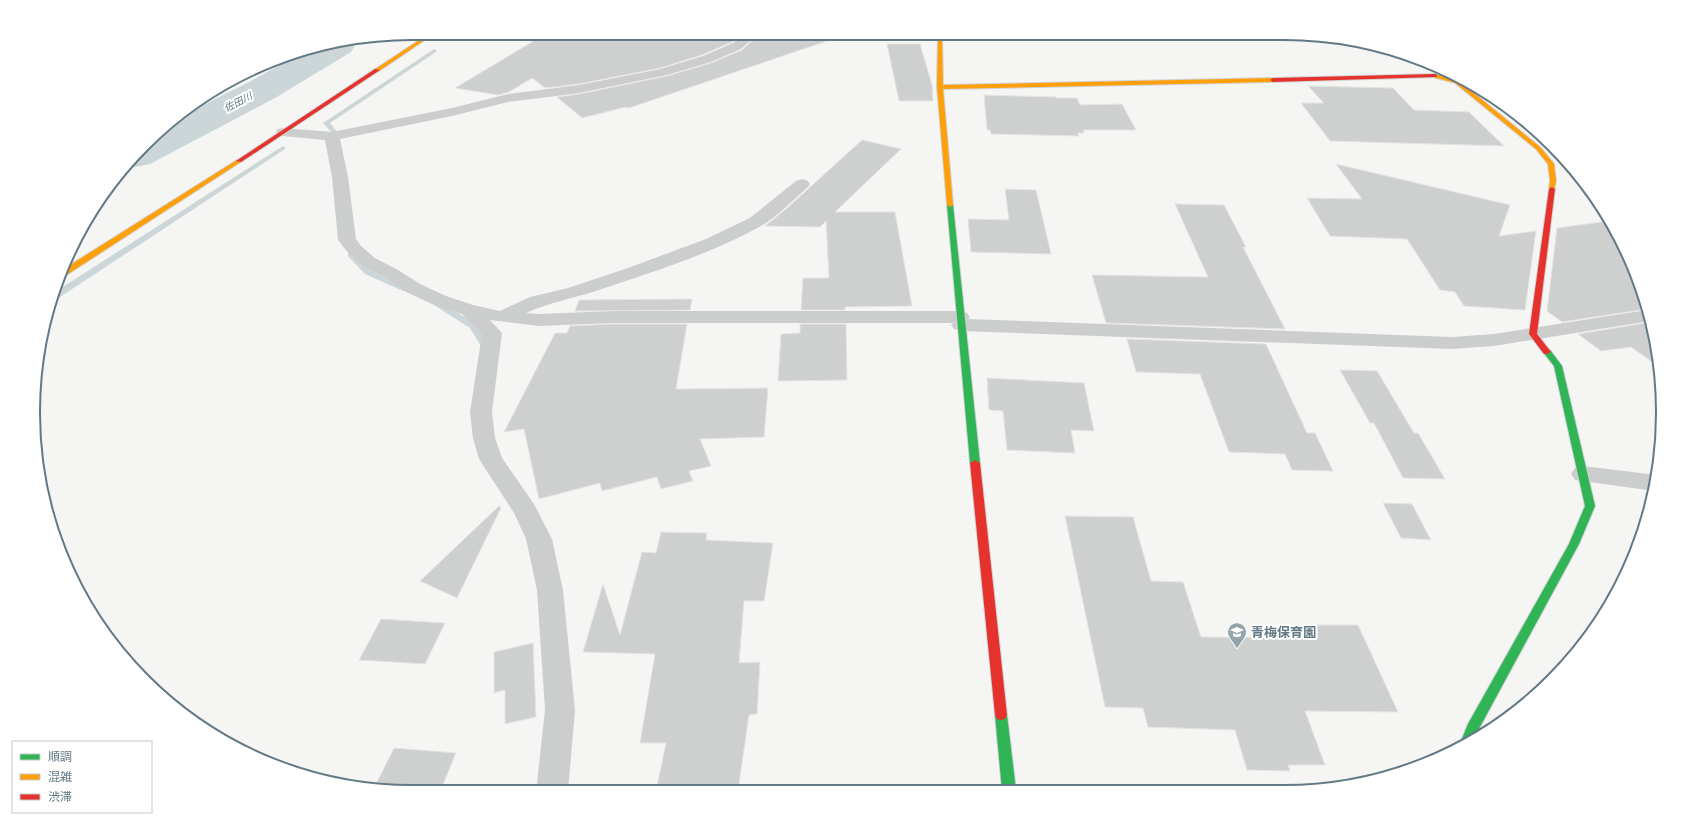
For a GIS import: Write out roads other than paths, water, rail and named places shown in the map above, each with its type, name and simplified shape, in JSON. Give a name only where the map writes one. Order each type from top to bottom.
[{"type":"street","points":[[68,270],[283,132],[422,40]]},
{"type":"street","points":[[283,132],[332,136],[452,112],[508,98],[580,89],[662,72],[707,59],[737,46],[745,40]]},
{"type":"street","points":[[940,40],[940,87],[961,321],[1008,785]]},
{"type":"street","points":[[940,87],[1428,76],[1453,81]]},
{"type":"street","points":[[1460,85],[1538,148],[1551,164],[1553,181],[1533,334],[1558,366],[1590,506],[1574,544],[1469,735]]},
{"type":"street","points":[[332,136],[340,177],[347,240],[355,250],[369,262],[392,274],[413,288],[439,300],[469,310],[503,316],[540,320],[612,317],[961,321],[1452,343],[1494,340],[1643,316]]},
{"type":"street","points":[[503,316],[537,301],[574,292],[634,272],[712,243],[756,222],[802,184]]},
{"type":"street","points":[[469,310],[492,333],[481,412],[484,438],[491,459],[525,510],[539,539],[550,590],[560,710],[553,785]]},
{"type":"street","points":[[1582,474],[1649,482]]},
{"type":"waterway","name":"佐田川","points":[[152,146],[262,90],[332,49]]},
{"type":"waterway","points":[[334,132],[326,123],[434,51]]},
{"type":"waterway","points":[[60,293],[283,148]]},
{"type":"waterway","points":[[351,254],[368,272],[406,289]]},
{"type":"waterway","points":[[437,303],[473,326],[484,344]]},
{"type":"place","name":"青梅保育園","points":[[1237,649]]}]
